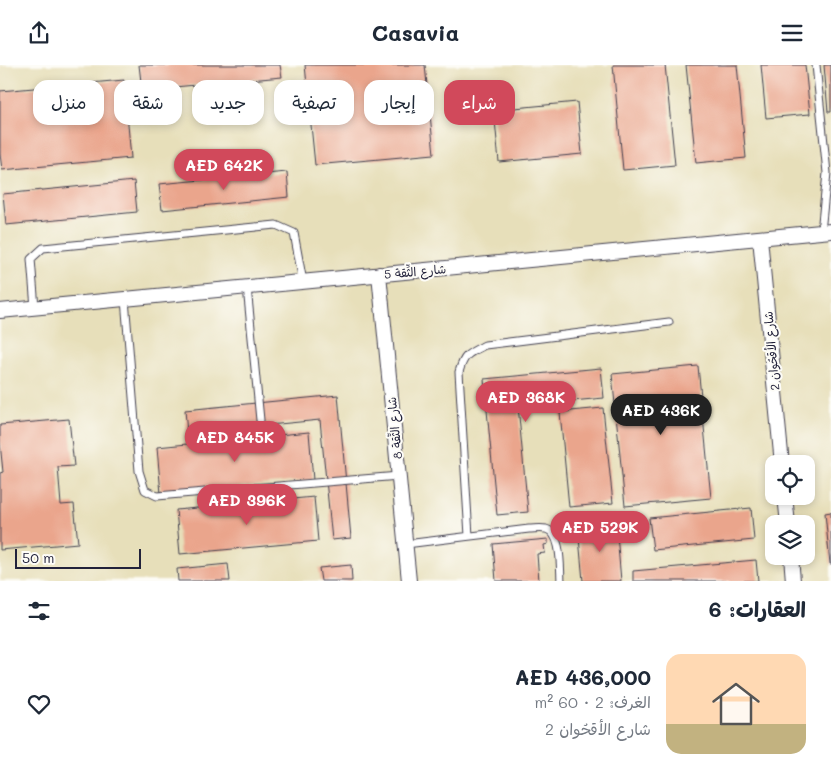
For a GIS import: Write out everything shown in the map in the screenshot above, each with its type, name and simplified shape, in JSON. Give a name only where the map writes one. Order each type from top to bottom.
[{"type":"street","name":"شارع الثِّقة 5","points":[[0,311],[826,232]]},
{"type":"street","name":"شارع الأقحُوان 2","points":[[760,238],[781,455]]},
{"type":"street","name":"شارع الثِّقة 8","points":[[379,274],[410,581]]},
{"type":"street","points":[[792,565],[793,581]]},
{"type":"lane","points":[[816,65],[829,173],[826,232]]},
{"type":"lane","points":[[35,308],[31,259],[42,248],[276,225],[294,233],[303,282]]},
{"type":"lane","points":[[246,287],[260,420]]},
{"type":"lane","points":[[125,299],[140,471],[145,489],[157,496],[399,476]]},
{"type":"lane","points":[[469,536],[458,372],[462,360],[470,352],[485,345],[669,322]]},
{"type":"lane","points":[[406,544],[529,529],[546,529],[554,534],[558,545],[561,581]]},
{"type":"building","points":[[139,65],[280,65],[282,77],[250,80],[192,80],[192,85],[182,86],[182,80],[141,80]]},
{"type":"building","points":[[305,65],[425,65],[427,80],[364,80],[364,125],[431,125],[434,154],[315,165],[311,125],[354,125],[354,80],[306,80]]},
{"type":"building","points":[[613,65],[665,65],[675,165],[623,170]]},
{"type":"building","points":[[686,65],[737,65],[746,158],[696,163]]},
{"type":"building","points":[[761,65],[805,65],[810,114],[766,118]]},
{"type":"building","points":[[824,65],[831,65],[831,112],[828,112]]},
{"type":"building","points":[[114,81],[114,125],[128,125],[131,158],[2,170],[0,154],[0,91],[33,88],[33,125],[104,125],[104,82]]},
{"type":"building","points":[[577,102],[582,154],[499,162],[495,125],[515,125],[515,108]]},
{"type":"building","points":[[287,172],[289,197],[162,210],[159,184]]},
{"type":"building","points":[[134,181],[137,212],[6,225],[3,194]]},
{"type":"building","points":[[698,366],[711,498],[625,506],[612,374]]},
{"type":"building","points":[[601,368],[604,398],[518,406],[528,512],[497,515],[484,379]]},
{"type":"building","points":[[338,395],[351,538],[332,540],[320,420],[187,433],[185,410]]},
{"type":"building","points":[[603,408],[613,503],[569,507],[560,412]]},
{"type":"building","points":[[69,419],[74,466],[58,467],[61,505],[74,504],[78,543],[0,550],[0,473],[3,472],[0,425]]},
{"type":"building","points":[[309,432],[313,480],[161,494],[157,447]]},
{"type":"building","points":[[314,497],[318,541],[180,554],[176,510]]},
{"type":"building","points":[[751,508],[754,540],[653,550],[649,518]]},
{"type":"building","points":[[831,512],[831,564],[830,564],[825,513]]},
{"type":"building","points":[[616,523],[621,581],[583,581],[578,527]]},
{"type":"building","points":[[548,539],[548,544],[544,545],[545,553],[537,554],[539,581],[496,581],[493,544]]},
{"type":"building","points":[[756,560],[758,581],[633,581],[633,571]]},
{"type":"building","points":[[228,564],[230,581],[178,581],[177,569]]},
{"type":"building","points":[[351,565],[352,581],[321,581],[319,568]]}]
